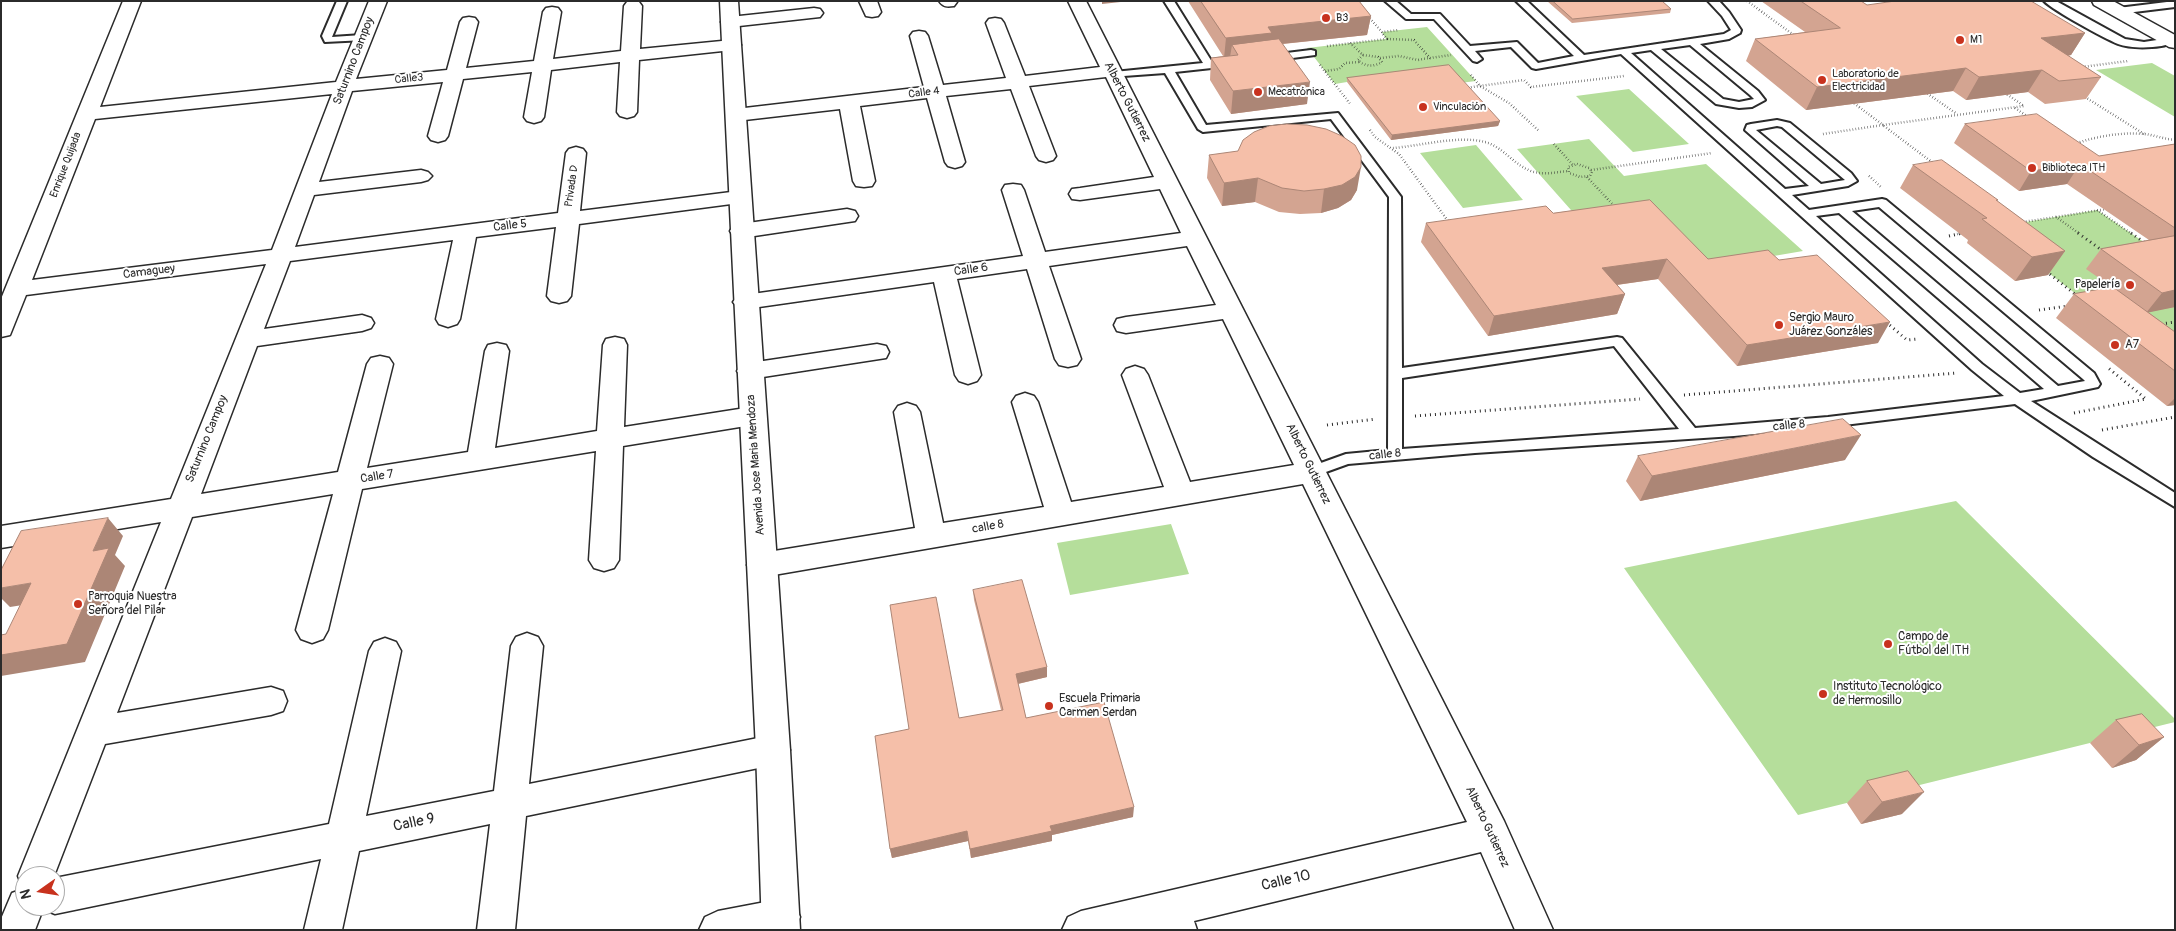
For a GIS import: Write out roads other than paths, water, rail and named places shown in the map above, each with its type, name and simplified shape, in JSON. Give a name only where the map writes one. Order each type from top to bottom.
[{"type":"street","name":"Enrique Quijada","points":[[1,329],[132,1]]},
{"type":"street","name":"Saturnino Campoy","points":[[40,866],[246,340],[281,256],[362,38],[378,1]]},
{"type":"street","name":"Alberto Gutierrez","points":[[1076,1],[1232,310],[1491,833],[1534,930]]},
{"type":"street","points":[[2100,1],[2172,42]]},
{"type":"street","points":[[627,112],[634,6]]},
{"type":"street","points":[[534,117],[552,12]]},
{"type":"street","name":"Calle3","points":[[87,114],[630,56],[730,23],[814,13]]},
{"type":"street","points":[[438,136],[469,22]]},
{"type":"street","name":"Avenida Jose Maria Mendoza","points":[[730,23],[773,750],[781,923]]},
{"type":"street","points":[[995,23],[1046,156]]},
{"type":"street","points":[[919,36],[955,162]]},
{"type":"street","name":"Calle 4","points":[[736,115],[1018,82],[1113,73]]},
{"type":"street","points":[[849,102],[864,181]]},
{"type":"street","name":"Privada D","points":[[559,296],[576,153]]},
{"type":"street","points":[[305,190],[421,176]]},
{"type":"street","points":[[1080,194],[1167,182]]},
{"type":"street","points":[[1013,190],[1068,359]]},
{"type":"street","name":"Calle 5","points":[[281,256],[739,197]]},
{"type":"street","points":[[741,231],[846,216]]},
{"type":"street","points":[[448,318],[466,232]]},
{"type":"street","name":"Calle 6","points":[[745,302],[1196,238]]},
{"type":"street","name":"Camaguey","points":[[18,289],[281,256]]},
{"type":"street","points":[[944,273],[968,375]]},
{"type":"street","points":[[1126,325],[1232,310]]},
{"type":"street","points":[[246,340],[362,323]]},
{"type":"street","points":[[604,560],[615,345]]},
{"type":"street","points":[[480,460],[497,351]]},
{"type":"street","points":[[750,371],[877,352]]},
{"type":"street","points":[[312,630],[380,364]]},
{"type":"street","points":[[1135,375],[1181,494]]},
{"type":"street","points":[[1025,402],[1061,514]]},
{"type":"street","points":[[907,412],[931,536]]},
{"type":"street","name":"Calle 7","points":[[1,537],[752,416]]},
{"type":"street","name":"calle 8","points":[[762,565],[1312,472]]},
{"type":"street","points":[[496,930],[527,646]]},
{"type":"street","points":[[323,930],[385,650]]},
{"type":"street","points":[[92,732],[271,701]]},
{"type":"street","name":"Calle 9","points":[[65,894],[773,750]]},
{"type":"street","name":"Calle 10","points":[[1081,930],[1175,919],[1491,833]]},
{"type":"street","points":[[1,906],[15,905]]},
{"type":"street","points":[[16,930],[21,916]]},
{"type":"street","points":[[718,930],[781,923]]},
{"type":"lane","points":[[342,1],[327,36],[328,40],[362,38]]},
{"type":"lane","points":[[1169,1],[1209,65]]},
{"type":"lane","points":[[1390,1],[1409,17],[1437,16],[1477,59]]},
{"type":"lane","points":[[1521,1],[1583,60]]},
{"type":"lane","points":[[1468,49],[1513,44],[1536,66],[1692,42],[1735,33],[1736,30],[1733,23],[1713,1]]},
{"type":"lane","points":[[2050,1],[2122,42],[2144,45],[2172,42]]},
{"type":"lane","points":[[2118,11],[2175,4]]},
{"type":"lane","points":[[1653,47],[1720,102],[1739,105],[1752,104],[1760,100],[1692,42]]},
{"type":"lane","points":[[1623,52],[1784,193],[1977,368],[2016,399],[2063,432],[2175,501]]},
{"type":"lane","points":[[1255,60],[1311,53]]},
{"type":"lane","points":[[1113,73],[1169,70],[1237,62]]},
{"type":"lane","points":[[1169,70],[1203,129],[1334,115],[1395,197],[1395,454]]},
{"type":"lane","points":[[1784,193],[1819,188],[1851,182],[1847,175],[1786,125],[1777,123],[1751,127],[1750,130],[1753,133],[1819,188]]},
{"type":"lane","name":"calle 8","points":[[1312,472],[1346,459],[1828,422],[2016,399],[2093,384],[2093,380],[1882,203],[1842,209]]},
{"type":"lane","points":[[1807,214],[1842,209],[2056,392]]},
{"type":"lane","points":[[1395,374],[1618,341],[1691,434]]},
{"type":"place","name":"B3","points":[[1326,18]]},
{"type":"place","name":"M1","points":[[1960,40]]},
{"type":"place","name":"Laboratorio de Electricidad","points":[[1822,80]]},
{"type":"place","name":"Mecatrónica","points":[[1258,92]]},
{"type":"place","name":"Vinculación","points":[[1423,107]]},
{"type":"place","name":"Biblioteca ITH","points":[[2032,168]]},
{"type":"place","name":"Papelería","points":[[2130,285]]},
{"type":"place","name":"Sergio Mauro Juárez Gonzáles","points":[[1779,325]]},
{"type":"place","name":"A7","points":[[2115,345]]},
{"type":"place","name":"Parroquia Nuestra Señora del Pilar","points":[[78,604]]},
{"type":"place","name":"Campo de Fútbol del ITH","points":[[1888,644]]},
{"type":"place","name":"Instituto Tecnológico de Hermosillo","points":[[1823,694]]},
{"type":"place","name":"Escuela Primaria Carmen Serdan","points":[[1049,706]]}]
